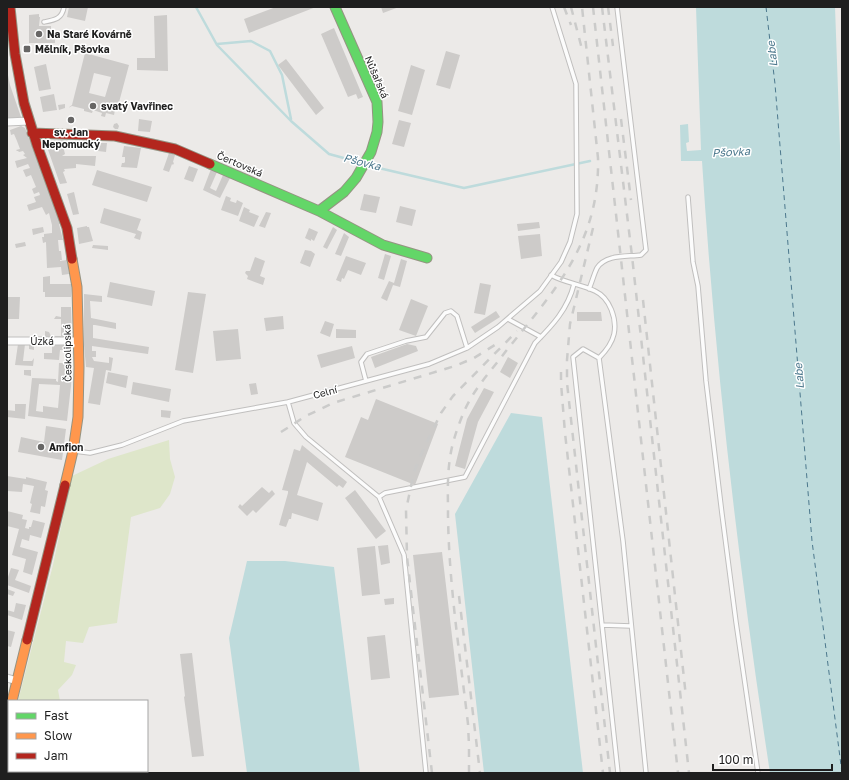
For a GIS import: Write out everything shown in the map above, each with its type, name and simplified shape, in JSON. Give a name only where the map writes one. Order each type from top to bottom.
[{"type":"street","name":"Českolipská","points":[[10,7],[24,103],[32,133],[67,228],[77,286],[78,342],[78,417],[72,451],[12,700]]},
{"type":"street","name":"Nůšařská","points":[[319,210],[331,203],[356,179],[367,159],[379,124],[377,102],[335,7]]},
{"type":"street","points":[[7,122],[29,121]]},
{"type":"street","name":"Čertovská","points":[[32,133],[129,136],[175,149],[319,210],[383,245],[427,258]]},
{"type":"street","name":"Úzká","points":[[7,341],[78,342]]},
{"type":"street","points":[[7,678],[17,681]]},
{"type":"lane","points":[[44,22],[56,20],[60,17],[64,7]]},
{"type":"lane","name":"Celní","points":[[72,451],[90,453],[122,446],[183,421],[288,402],[429,364],[467,348],[498,327],[540,291],[561,262],[570,242],[577,214],[576,84],[552,7]]},
{"type":"lane","points":[[589,289],[597,270],[603,263],[618,257],[641,255],[646,250],[617,7]]},
{"type":"lane","points":[[688,197],[693,262],[698,286],[706,381],[722,514],[758,773]]},
{"type":"lane","points":[[551,276],[561,281],[599,293],[611,309],[614,323],[614,335],[607,350],[600,358],[623,540],[646,773]]},
{"type":"lane","points":[[379,497],[385,493],[465,477],[535,343],[565,308],[572,293],[574,284]]},
{"type":"lane","points":[[366,381],[361,362],[367,354],[406,341],[426,337],[445,313],[451,310],[457,316],[467,348]]},
{"type":"lane","points":[[508,319],[541,337]]},
{"type":"lane","points":[[600,358],[583,348],[573,357],[618,773]]},
{"type":"lane","points":[[288,402],[294,423],[306,437],[379,497],[404,554],[426,773]]},
{"type":"lane","points":[[602,625],[631,626]]},
{"type":"green space","points":[[169,440],[170,459],[175,477],[170,494],[160,508],[131,517],[117,623],[89,627],[83,643],[66,641],[64,662],[76,665],[72,675],[58,690],[60,700],[18,700],[53,565],[72,476],[108,459]]},
{"type":"green space","points":[[8,762],[8,772],[51,772],[51,773],[7,773]]},
{"type":"water","name":"Labe","points":[[696,7],[835,7],[842,201],[842,773],[770,773],[748,621],[729,468],[707,238],[702,161],[681,161],[680,125],[688,124],[689,142],[686,143],[687,151],[701,150]]},
{"type":"water","points":[[511,413],[542,417],[583,773],[484,773],[455,514]]},
{"type":"water","points":[[247,561],[285,561],[334,567],[360,773],[247,773],[229,638]]},
{"type":"building","points":[[69,7],[88,7],[85,21],[67,17]]},
{"type":"building","points":[[276,7],[316,7],[249,33],[244,19]]},
{"type":"building","points":[[381,7],[399,7],[383,13]]},
{"type":"building","points":[[39,14],[39,26],[51,26],[51,31],[55,31],[55,43],[29,43],[29,15]]},
{"type":"building","points":[[167,15],[168,71],[137,70],[137,58],[155,58],[154,16]]},
{"type":"building","points":[[334,28],[363,97],[358,99],[356,94],[348,97],[321,34]]},
{"type":"building","points":[[446,51],[460,55],[450,89],[436,85]]},
{"type":"building","points":[[85,53],[129,65],[118,106],[116,105],[114,115],[106,113],[105,117],[101,116],[102,113],[93,110],[92,113],[72,106],[68,108],[72,105]],"holes":[[[94,73],[111,77],[105,97],[89,93]]]},
{"type":"building","points":[[286,59],[324,108],[316,115],[278,65]]},
{"type":"building","points":[[46,64],[51,89],[39,91],[34,67]]},
{"type":"building","points":[[411,65],[425,70],[412,115],[398,111]]},
{"type":"building","points":[[7,70],[10,85],[21,117],[7,119]]},
{"type":"building","points":[[54,94],[57,110],[43,112],[40,97]]},
{"type":"building","points":[[65,104],[65,108],[59,110],[58,105]]},
{"type":"building","points":[[139,119],[152,121],[150,132],[138,131]]},
{"type":"building","points":[[399,120],[411,123],[404,147],[392,144]]},
{"type":"building","points":[[117,123],[119,126],[118,129],[115,129],[113,127],[114,124]]},
{"type":"building","points":[[21,126],[25,128],[61,223],[59,224],[63,240],[58,240],[62,260],[60,261],[67,260],[69,274],[62,275],[61,267],[47,268],[46,242],[43,243],[42,237],[44,237],[44,234],[52,233],[52,225],[49,213],[46,215],[42,207],[29,211],[27,205],[36,202],[34,197],[40,195],[39,192],[34,194],[32,189],[36,187],[31,175],[26,177],[23,170],[30,168],[28,164],[17,168],[15,161],[27,158],[23,155],[25,154],[23,151],[19,152],[16,150],[20,149],[14,134],[11,135],[10,130]]},
{"type":"building","points":[[59,140],[84,142],[84,149],[63,146],[65,154],[62,156],[96,156],[95,166],[76,164],[76,168],[64,169],[65,171],[63,172],[67,183],[60,184],[46,144],[50,141]]},
{"type":"building","points":[[99,143],[107,143],[106,152],[98,151]]},
{"type":"building","points":[[124,146],[141,148],[137,168],[121,167],[122,163],[125,162],[125,157],[122,157]]},
{"type":"building","points":[[169,153],[175,155],[174,163],[173,165],[172,164],[169,172],[163,170]]},
{"type":"building","points":[[189,166],[198,169],[193,182],[184,179]]},
{"type":"building","points":[[211,169],[217,172],[210,188],[216,191],[223,175],[230,178],[220,198],[203,190]]},
{"type":"building","points":[[97,170],[152,187],[147,202],[92,185]]},
{"type":"building","points":[[74,192],[79,214],[73,215],[67,194]]},
{"type":"building","points":[[364,194],[380,197],[376,213],[360,210]]},
{"type":"building","points":[[226,196],[231,198],[230,201],[236,203],[237,200],[243,203],[238,216],[221,210]]},
{"type":"building","points":[[400,206],[416,210],[412,226],[396,222]]},
{"type":"building","points":[[244,207],[250,210],[249,212],[259,216],[254,227],[239,221]]},
{"type":"building","points":[[104,208],[141,219],[137,230],[142,232],[140,240],[134,238],[136,234],[100,223]]},
{"type":"building","points":[[266,212],[271,213],[265,228],[259,226]]},
{"type":"building","points":[[539,222],[540,228],[518,231],[517,224]]},
{"type":"building","points":[[43,227],[44,232],[33,235],[32,229]]},
{"type":"building","points":[[89,227],[93,241],[79,244],[77,228]]},
{"type":"building","points":[[333,227],[337,230],[327,249],[323,247]]},
{"type":"building","points":[[309,228],[318,232],[314,241],[305,238]]},
{"type":"building","points":[[344,233],[349,237],[341,256],[335,254]]},
{"type":"building","points":[[540,234],[542,256],[521,259],[518,236]]},
{"type":"building","points":[[25,242],[26,246],[16,248],[15,244]]},
{"type":"building","points":[[93,245],[108,246],[108,250],[92,248]]},
{"type":"building","points":[[305,250],[311,251],[315,254],[310,267],[300,263]]},
{"type":"building","points":[[385,254],[391,256],[384,280],[378,278]]},
{"type":"building","points":[[346,256],[366,263],[361,275],[348,270],[341,282],[336,280]]},
{"type":"building","points":[[255,257],[265,261],[260,276],[265,278],[263,285],[247,279],[248,276],[245,273],[246,271],[250,271]]},
{"type":"building","points":[[401,259],[407,261],[400,287],[393,285],[387,301],[381,298],[389,281],[394,283]]},
{"type":"building","points":[[50,276],[50,284],[72,284],[71,297],[45,297],[45,292],[43,292],[43,277]]},
{"type":"building","points":[[110,282],[155,291],[152,306],[107,297]]},
{"type":"building","points":[[480,283],[491,285],[485,315],[474,313]]},
{"type":"building","points":[[188,292],[206,294],[193,373],[175,370]]},
{"type":"building","points":[[84,294],[102,296],[102,302],[90,301],[91,318],[116,323],[116,329],[93,325],[93,338],[149,347],[148,354],[92,346],[92,351],[96,351],[96,357],[92,357],[94,361],[109,363],[109,357],[113,358],[111,371],[106,370],[100,405],[88,403],[94,368],[86,367],[84,345]]},
{"type":"building","points":[[7,297],[20,297],[19,319],[7,319]]},
{"type":"building","points":[[411,299],[428,306],[416,336],[399,330]]},
{"type":"building","points":[[61,307],[71,307],[72,340],[45,340],[45,331],[49,332],[51,336],[61,336],[61,319],[54,319],[56,316],[61,317]]},
{"type":"building","points":[[496,311],[500,317],[475,333],[471,327]]},
{"type":"building","points":[[577,312],[601,312],[602,321],[577,321]]},
{"type":"building","points":[[283,316],[284,329],[266,331],[264,318]]},
{"type":"building","points":[[325,321],[334,324],[330,337],[320,333]]},
{"type":"building","points":[[238,329],[241,359],[216,361],[213,331]]},
{"type":"building","points":[[336,329],[356,330],[356,338],[336,338]]},
{"type":"building","points":[[52,343],[72,343],[72,350],[60,350],[59,360],[44,359],[44,353],[52,353]]},
{"type":"building","points":[[18,344],[25,344],[23,361],[32,361],[34,358],[33,366],[15,365]]},
{"type":"building","points":[[29,344],[34,344],[34,350],[29,349]]},
{"type":"building","points":[[407,344],[416,346],[418,351],[375,368],[371,357]]},
{"type":"building","points":[[352,346],[355,358],[321,368],[317,355]]},
{"type":"building","points":[[508,357],[518,363],[510,378],[500,372]]},
{"type":"building","points":[[59,363],[72,363],[67,421],[28,416],[32,378],[56,379],[58,382]],"holes":[[[39,384],[60,385],[58,408],[43,406],[43,412],[36,411]]]},
{"type":"building","points":[[24,370],[31,370],[31,376],[24,375]]},
{"type":"building","points":[[108,372],[128,376],[126,388],[106,383]]},
{"type":"building","points":[[133,382],[171,389],[169,402],[131,394]]},
{"type":"building","points":[[256,383],[258,394],[251,395],[249,384]]},
{"type":"building","points":[[484,388],[494,392],[478,422],[465,469],[455,466],[467,419]]},
{"type":"building","points":[[376,399],[438,424],[415,485],[345,457],[361,417],[368,420]]},
{"type":"building","points":[[15,404],[26,404],[25,419],[7,417],[7,410],[15,411]]},
{"type":"building","points":[[161,410],[171,411],[170,418],[161,417]]},
{"type":"building","name":"Amfion","points":[[46,426],[66,429],[62,460],[18,452],[21,437],[44,442]]},
{"type":"building","points":[[302,445],[347,482],[343,488],[339,485],[337,487],[307,462],[297,495],[323,503],[318,521],[292,513],[291,519],[289,519],[286,527],[279,525],[288,493],[288,491],[282,490],[294,449],[300,451]]},
{"type":"building","points":[[7,476],[26,479],[26,477],[47,482],[45,490],[48,491],[45,507],[41,506],[40,514],[30,512],[32,504],[30,503],[34,486],[23,484],[22,492],[7,491]]},
{"type":"building","points":[[262,487],[269,493],[272,490],[275,494],[256,513],[253,510],[247,516],[238,507],[240,504],[242,506]]},
{"type":"building","points":[[355,490],[386,531],[376,539],[345,498]]},
{"type":"building","points":[[7,511],[23,515],[22,519],[27,520],[25,528],[29,529],[29,527],[31,527],[33,520],[45,523],[41,538],[30,535],[29,541],[22,539],[20,547],[38,552],[32,575],[23,572],[26,559],[12,555],[19,529],[7,526]]},
{"type":"building","points":[[388,545],[390,563],[381,565],[378,546]]},
{"type":"building","points":[[375,546],[380,594],[362,596],[357,548]]},
{"type":"building","points":[[442,552],[459,695],[429,698],[413,555]]},
{"type":"building","points":[[11,568],[19,570],[15,580],[31,586],[29,593],[7,585]]},
{"type":"building","points":[[7,589],[15,592],[13,596],[7,594]]},
{"type":"building","points":[[394,598],[394,604],[385,605],[384,599]]},
{"type":"building","points":[[16,603],[26,605],[22,620],[7,615],[7,610],[14,612]]},
{"type":"building","points":[[7,630],[15,632],[11,647],[7,646]]},
{"type":"building","points":[[385,635],[390,678],[371,680],[367,637]]},
{"type":"building","points":[[192,653],[204,756],[192,757],[180,654]]},
{"type":"waterway","name":"Pšovka","points":[[196,7],[217,45],[291,121],[329,154],[362,163]]},
{"type":"waterway","points":[[217,44],[251,41],[270,51],[282,75],[291,119]]},
{"type":"waterway","name":"Pšovka","points":[[366,165],[464,188],[590,161]]},
{"type":"ferry route","points":[[766,7],[775,84],[812,541],[842,773]]},
{"type":"railway","points":[[564,7],[571,25]]},
{"type":"railway","points":[[571,7],[583,53]]},
{"type":"railway","points":[[469,773],[468,724],[450,568],[448,516],[448,472],[450,458],[457,431],[471,397],[557,285],[583,240],[591,215],[597,188],[598,158],[582,7]]},
{"type":"railway","points":[[593,7],[678,773]]},
{"type":"railway","points":[[602,7],[632,256],[689,773]]},
{"type":"railway","points":[[608,7],[613,46]]},
{"type":"railway","points":[[621,119],[631,200]]},
{"type":"railway","points":[[593,228],[570,324],[567,383],[610,773]]},
{"type":"railway","points":[[643,300],[686,697]]},
{"type":"railway","points":[[432,773],[407,557],[406,510],[414,472],[441,413],[453,396],[517,331]]},
{"type":"railway","points":[[281,432],[306,416],[333,403],[455,366],[474,358],[498,343]]},
{"type":"railway","points":[[561,372],[565,433],[603,773]]},
{"type":"railway","points":[[459,596],[480,773]]},
{"type":"traffic: fast","points":[[319,211],[344,192],[356,178],[371,152],[377,132],[378,122],[377,102],[335,7]]},
{"type":"traffic: fast","points":[[210,164],[319,211],[383,245],[427,258]]},
{"type":"traffic: slow","points":[[65,485],[73,451],[78,417],[79,367],[77,287],[72,259]]},
{"type":"traffic: slow","points":[[12,700],[27,640]]},
{"type":"traffic: jam","points":[[10,7],[15,54],[24,103],[37,145],[67,228],[72,259]]},
{"type":"traffic: jam","points":[[32,133],[115,136],[175,149],[210,164]]},
{"type":"traffic: jam","points":[[27,640],[65,485]]},
{"type":"place","name":"Na Staré Kovárně","points":[[39,34]]},
{"type":"place","name":"Mělník, Pšovka","points":[[27,49]]},
{"type":"place","name":"svatý Vavřinec","points":[[93,106]]},
{"type":"place","name":"sv. Jan Nepomucký","points":[[71,120]]},
{"type":"place","name":"Amfion","points":[[41,447]]}]
